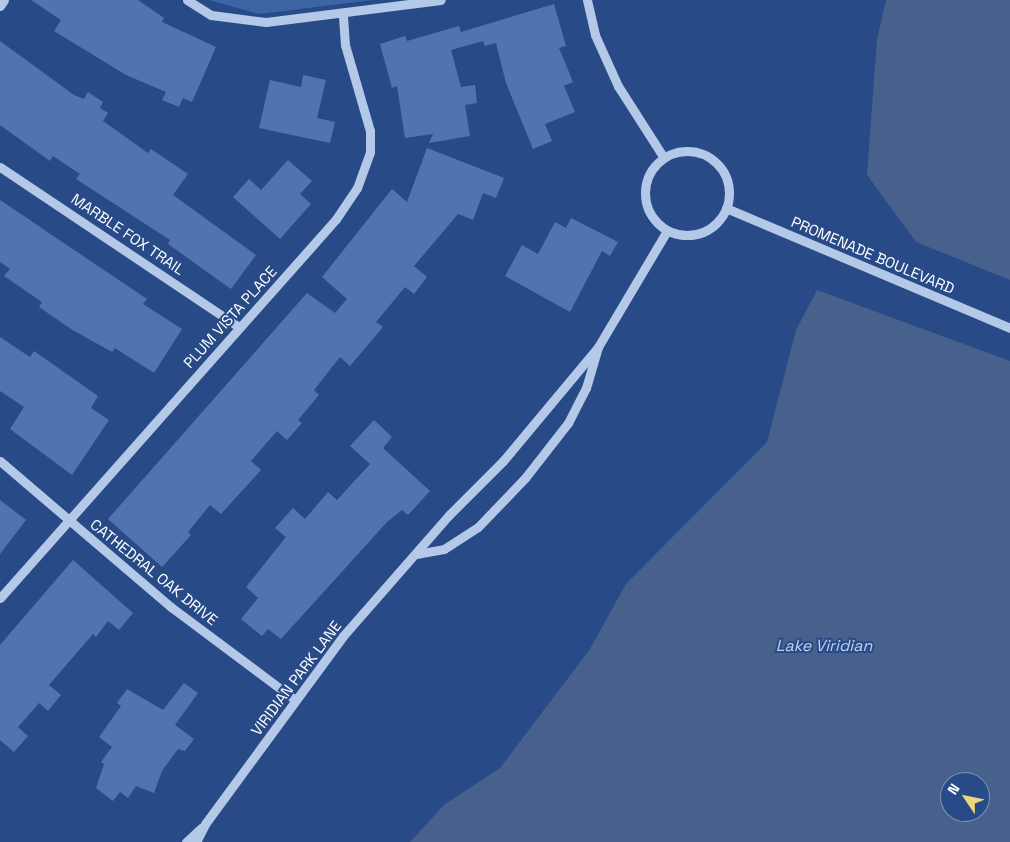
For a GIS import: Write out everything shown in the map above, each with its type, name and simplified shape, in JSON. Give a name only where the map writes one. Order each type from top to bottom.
[{"type":"street","points":[[0,6],[4,0]]},
{"type":"street","points":[[187,0],[211,16],[232,20],[266,22],[441,0]]},
{"type":"street","points":[[587,0],[595,35],[618,86],[664,158]]},
{"type":"street","name":"PLUM VISTA PLACE","points":[[0,598],[336,219],[366,167],[370,131],[345,44],[343,13]]},
{"type":"street","points":[[692,152],[718,164],[728,185],[726,208],[716,223],[702,232],[679,234],[667,230],[652,216],[645,195],[650,174],[664,158],[692,152]]},
{"type":"street","name":"MARBLE FOX TRAIL","points":[[0,167],[239,327]]},
{"type":"street","name":"PROMENADE BOULEVARD","points":[[726,208],[1010,328]]},
{"type":"street","name":"VIRIDIAN PARK LANE","points":[[196,842],[205,824],[294,699],[343,636],[503,461],[598,347],[667,230]]},
{"type":"street","name":"VIRIDIAN PARK LANE","points":[[416,554],[444,549],[478,527],[525,478],[568,423],[586,388],[598,347]]},
{"type":"street","name":"CATHEDRAL OAK DRIVE","points":[[0,461],[171,607],[294,699]]},
{"type":"street","name":"VIRIDIAN PARK LANE","points":[[186,842],[205,824]]},
{"type":"shaded area","points":[[209,0],[373,0],[259,14]]},
{"type":"water","points":[[886,0],[1010,0],[1010,280],[916,242],[867,175],[877,39]]},
{"type":"water","name":"Lake Viridian","points":[[817,290],[1010,361],[1010,842],[410,842],[444,805],[500,768],[590,649],[626,584],[767,442],[796,330]]},
{"type":"building","points":[[31,0],[138,0],[164,18],[162,22],[216,47],[192,102],[183,98],[179,107],[162,100],[166,92],[126,75],[54,31],[61,20]]},
{"type":"building","points":[[554,4],[566,46],[559,48],[573,82],[564,86],[575,112],[545,124],[552,141],[533,149],[506,83],[496,43],[485,46],[483,41],[451,50],[461,87],[475,85],[477,103],[465,105],[470,136],[429,143],[433,134],[405,138],[397,86],[392,88],[380,44],[405,36],[407,41],[459,26],[461,32]]},
{"type":"building","points":[[0,41],[74,95],[84,99],[88,92],[103,102],[100,108],[108,113],[103,121],[148,153],[151,149],[188,174],[173,195],[256,255],[231,289],[168,244],[170,240],[76,179],[80,174],[53,156],[50,161],[0,125]]},
{"type":"building","points":[[303,75],[326,80],[317,118],[335,122],[330,143],[259,128],[270,80],[301,87]]},
{"type":"building","points":[[427,148],[504,178],[496,198],[483,193],[473,220],[458,214],[414,266],[427,277],[414,294],[405,287],[376,322],[383,327],[350,366],[340,357],[314,390],[319,395],[298,420],[302,423],[287,440],[277,431],[251,461],[261,470],[221,514],[210,505],[188,532],[191,535],[162,567],[108,519],[307,293],[335,313],[347,299],[322,277],[392,189],[407,202]]},
{"type":"building","points":[[288,160],[312,181],[300,194],[311,204],[280,239],[233,197],[249,179],[261,190]]},
{"type":"building","points":[[0,200],[147,299],[143,304],[182,329],[154,373],[115,348],[112,352],[71,329],[39,307],[42,302],[4,276],[10,269],[0,262]]},
{"type":"building","points":[[571,218],[618,242],[610,256],[602,251],[570,312],[505,276],[522,245],[538,254],[555,222],[566,228]]},
{"type":"building","points":[[0,337],[30,357],[34,351],[98,396],[91,408],[109,420],[72,475],[10,429],[24,407],[0,391]]},
{"type":"building","points":[[374,420],[392,437],[383,448],[430,491],[408,515],[402,510],[387,522],[281,639],[268,629],[262,636],[241,619],[258,598],[246,587],[286,537],[275,528],[293,508],[305,519],[328,492],[337,500],[370,464],[350,446]]},
{"type":"building","points":[[0,500],[26,520],[0,554]]},
{"type":"building","points":[[73,560],[133,613],[119,630],[108,621],[96,637],[93,634],[49,685],[61,695],[48,711],[39,703],[18,727],[28,736],[14,752],[0,740],[0,645]]},
{"type":"building","points":[[184,683],[198,693],[175,725],[194,739],[185,751],[178,749],[162,771],[154,793],[136,786],[128,798],[120,792],[113,801],[96,788],[104,764],[101,762],[112,747],[99,737],[121,706],[117,703],[127,689],[163,710]]}]
